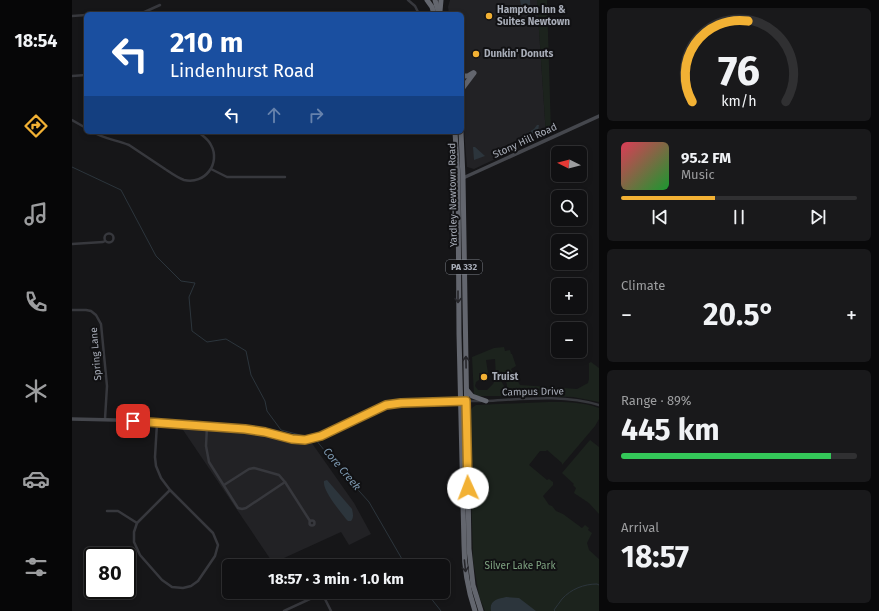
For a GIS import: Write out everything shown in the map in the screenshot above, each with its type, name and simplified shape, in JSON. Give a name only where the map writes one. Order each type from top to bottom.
[{"type":"highway","points":[[427,0],[434,12]]},
{"type":"highway","points":[[434,0],[435,12]]},
{"type":"highway","points":[[434,0],[439,12]]},
{"type":"highway","points":[[440,12],[441,0]]},
{"type":"highway","points":[[464,76],[474,73],[464,86]]},
{"type":"highway","name":"Yardley-Newtown Road","points":[[455,134],[460,178],[466,387],[463,401]]},
{"type":"highway","name":"Yardley-Newtown Road","points":[[461,134],[460,178],[463,401]]},
{"type":"highway","points":[[466,387],[470,395],[486,401]]},
{"type":"highway","name":"PA 332","points":[[463,401],[464,554],[468,586],[475,611]]},
{"type":"highway","name":"PA 332","points":[[463,401],[469,549],[473,585],[481,611]]},
{"type":"street","points":[[408,0],[415,6],[418,12]]},
{"type":"street","points":[[146,12],[157,8],[160,5]]},
{"type":"street","points":[[72,16],[84,15]]},
{"type":"street","points":[[72,76],[84,75]]},
{"type":"street","name":"Stony Hill Road","points":[[460,178],[599,116]]},
{"type":"street","points":[[72,120],[84,127]]},
{"type":"street","points":[[96,134],[103,138],[120,141],[129,145],[184,180],[198,179],[206,175],[211,169],[214,155],[212,146],[201,134]]},
{"type":"street","points":[[211,169],[227,176],[285,177]]},
{"type":"street","points":[[72,244],[105,241]]},
{"type":"street","name":"Spring Lane","points":[[72,310],[89,310],[96,315],[101,324],[107,386],[106,420]]},
{"type":"street","name":"Campus Drive","points":[[463,401],[569,399],[599,405]]},
{"type":"street","points":[[72,419],[256,430],[292,439],[309,439],[315,438],[354,421],[386,405],[401,403],[463,401]]},
{"type":"street","points":[[157,423],[155,453],[156,466],[161,478],[170,490],[210,530],[217,540],[218,548],[215,556],[198,581],[191,586],[180,588],[169,586],[162,580],[135,547],[134,532],[137,523],[170,490]]},
{"type":"street","points":[[207,426],[206,453],[212,468],[238,508],[242,509],[285,482]]},
{"type":"street","points":[[224,485],[249,469],[254,468],[279,475],[310,521]]},
{"type":"street","points":[[107,512],[118,511],[137,523]]},
{"type":"street","points":[[284,611],[311,599]]},
{"type":"street","points":[[326,599],[331,611]]},
{"type":"shaded area","points":[[450,0],[537,0],[546,135],[474,169],[467,167],[464,130],[464,12],[449,12],[448,7]]},
{"type":"shaded area","points":[[520,0],[530,0],[531,20],[522,11]]},
{"type":"shaded area","points":[[537,125],[539,125],[538,131],[527,136],[525,134],[534,129]]},
{"type":"shaded area","points":[[473,147],[475,147],[485,156],[474,160]]},
{"type":"shaded area","points":[[179,424],[245,429],[286,438],[309,439],[354,503],[371,534],[349,545],[341,532],[282,559],[270,559]]},
{"type":"shaded area","points":[[327,480],[352,509],[353,517],[351,521],[346,519],[328,495],[324,485],[324,481]]},
{"type":"shaded area","points":[[506,597],[519,598],[536,611],[491,611],[491,604],[493,602],[497,599]]},
{"type":"green space","points":[[537,0],[547,0],[551,132],[546,135]]},
{"type":"green space","points":[[504,347],[505,351],[510,350],[512,354],[516,366],[511,369],[520,385],[577,389],[588,383],[589,363],[591,362],[599,368],[599,402],[573,397],[509,395],[506,381],[501,378],[496,378],[495,359],[486,360],[488,373],[479,373],[479,380],[476,382],[475,386],[478,390],[487,390],[494,382],[501,381],[504,386],[503,395],[474,396],[472,357],[494,348]]},
{"type":"green space","name":"Silver Lake Park","points":[[549,402],[581,403],[599,408],[599,419],[595,426],[562,465],[562,463],[547,450],[540,451],[529,465],[547,480],[549,479],[553,482],[553,485],[543,496],[549,505],[582,528],[585,525],[592,533],[587,543],[589,550],[599,559],[599,611],[485,611],[479,596],[473,560],[469,412],[476,405]]},
{"type":"green space","points":[[590,440],[599,447],[599,514],[589,503],[574,493],[576,488],[573,485],[574,484],[562,473]]},
{"type":"waterway","name":"Core Creek","points":[[72,167],[121,190],[156,256],[181,281],[195,283],[189,297],[192,331],[207,342],[226,339],[246,351],[251,375],[265,401],[267,411],[281,430],[308,437]]},
{"type":"waterway","name":"Core Creek","points":[[315,439],[369,502],[402,559]]},
{"type":"waterway","name":"Core Creek","points":[[555,611],[554,610],[562,599],[574,590],[587,585],[599,585]]},
{"type":"waterway","name":"Core Creek","points":[[432,599],[441,611]]},
{"type":"place","name":"Hampton Inn & Suites Newtown","points":[[489,16]]},
{"type":"place","name":"Dunkin' Donuts","points":[[476,54]]},
{"type":"place","name":"Truist","points":[[484,377]]},
{"type":"route","points":[[133,421],[256,430],[292,439],[305,440],[321,436],[379,408],[394,403],[466,401],[468,488]]}]
